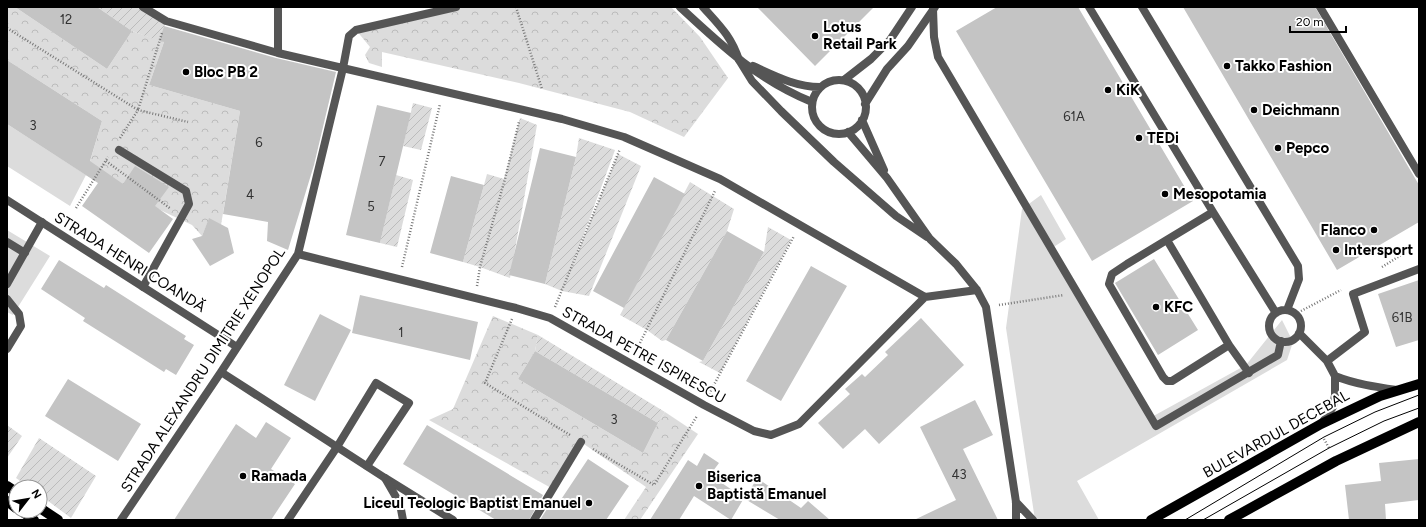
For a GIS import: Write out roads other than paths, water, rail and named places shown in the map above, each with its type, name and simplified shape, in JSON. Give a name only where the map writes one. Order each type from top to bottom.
[{"type":"main road","name":"BULEVARDUL DECEBAL","points":[[1151,520],[1319,425],[1380,396],[1419,384]]},
{"type":"main road","points":[[1229,520],[1336,461],[1419,422]]},
{"type":"main road","points":[[48,513],[58,520]]},
{"type":"street","points":[[144,7],[166,21],[278,53],[562,119],[624,137],[720,179],[925,297],[977,290]]},
{"type":"street","points":[[278,7],[278,53]]},
{"type":"street","name":"STRADA ALEXANDRU DIMITRIE XENOPOL","points":[[121,520],[221,372],[298,254],[343,68],[349,36],[356,30],[456,7]]},
{"type":"street","points":[[680,7],[739,60],[777,86],[812,102]]},
{"type":"street","points":[[703,7],[729,36],[739,60],[752,81],[781,112],[834,162],[896,216],[930,239],[956,264],[977,290],[986,307],[1016,502],[1016,520]]},
{"type":"street","points":[[844,80],[871,59],[890,40],[912,7]]},
{"type":"street","points":[[1089,7],[1276,313]]},
{"type":"street","points":[[1142,7],[1298,266],[1299,279],[1287,310]]},
{"type":"street","points":[[1320,7],[1419,174]]},
{"type":"street","points":[[865,104],[887,69],[908,46],[934,8]]},
{"type":"street","points":[[934,8],[934,37],[938,57],[1156,426],[1278,355],[1281,341]]},
{"type":"street","points":[[739,60],[797,84],[808,87],[820,87]]},
{"type":"street","points":[[844,80],[859,88],[865,104],[865,112],[862,120],[856,127],[848,132],[839,134],[829,132],[821,128],[815,120],[812,112],[812,102],[815,93],[827,82],[844,80]]},
{"type":"street","points":[[862,120],[887,178]]},
{"type":"street","points":[[848,132],[887,178],[930,239]]},
{"type":"street","points":[[119,150],[186,191],[189,204],[143,287]]},
{"type":"street","name":"STRADA HENRI COANDĂ","points":[[7,200],[237,347]]},
{"type":"street","points":[[1213,212],[1112,274],[1109,284],[1155,364],[1167,381],[1172,381],[1229,345]]},
{"type":"street","points":[[7,284],[42,222]]},
{"type":"street","points":[[1167,240],[1229,345],[1249,373]]},
{"type":"street","points":[[7,242],[25,252]]},
{"type":"street","name":"STRADA PETRE ISPIRESCU","points":[[298,254],[399,278],[550,318],[704,405],[754,431],[771,435],[799,424],[925,297]]},
{"type":"street","points":[[1327,361],[1365,332],[1353,294],[1419,269]]},
{"type":"street","points":[[7,299],[19,314],[22,326],[7,349]]},
{"type":"street","points":[[1287,310],[1296,314],[1299,318],[1299,332],[1292,340],[1281,341],[1276,339],[1270,330],[1271,319],[1276,313],[1287,310]]},
{"type":"street","points":[[1299,332],[1327,361],[1334,376],[1335,395],[1332,407],[1319,425]]},
{"type":"street","points":[[221,372],[453,520]]},
{"type":"street","points":[[1334,376],[1349,382],[1378,388],[1398,390]]},
{"type":"street","points":[[292,518],[376,383],[408,403],[367,466]]},
{"type":"street","points":[[534,520],[581,442]]},
{"type":"street","points":[[385,478],[400,504],[403,520]]},
{"type":"street","points":[[1016,502],[1033,520]]},
{"type":"tram line","points":[[1185,520],[1324,437],[1375,412],[1419,395]]},
{"type":"tram line","points":[[1203,520],[1329,448],[1384,421],[1419,408]]},
{"type":"place","name":"Lotus Retail Park","points":[[815,36]]},
{"type":"place","name":"Takko Fashion","points":[[1227,66]]},
{"type":"place","name":"Bloc PB 2","points":[[186,72]]},
{"type":"place","name":"KiK","points":[[1108,90]]},
{"type":"place","name":"Deichmann","points":[[1254,110]]},
{"type":"place","name":"TEDi","points":[[1139,138]]},
{"type":"place","name":"Pepco","points":[[1278,148]]},
{"type":"place","name":"Mesopotamia","points":[[1165,194]]},
{"type":"place","name":"Flanco","points":[[1374,230]]},
{"type":"place","name":"Intersport","points":[[1336,250]]},
{"type":"place","name":"KFC","points":[[1156,307]]},
{"type":"place","name":"Ramada","points":[[243,476]]},
{"type":"place","name":"Biserica Baptistă Emanuel","points":[[699,486]]},
{"type":"place","name":"Liceul Teologic Baptist Emanuel","points":[[589,503]]}]
